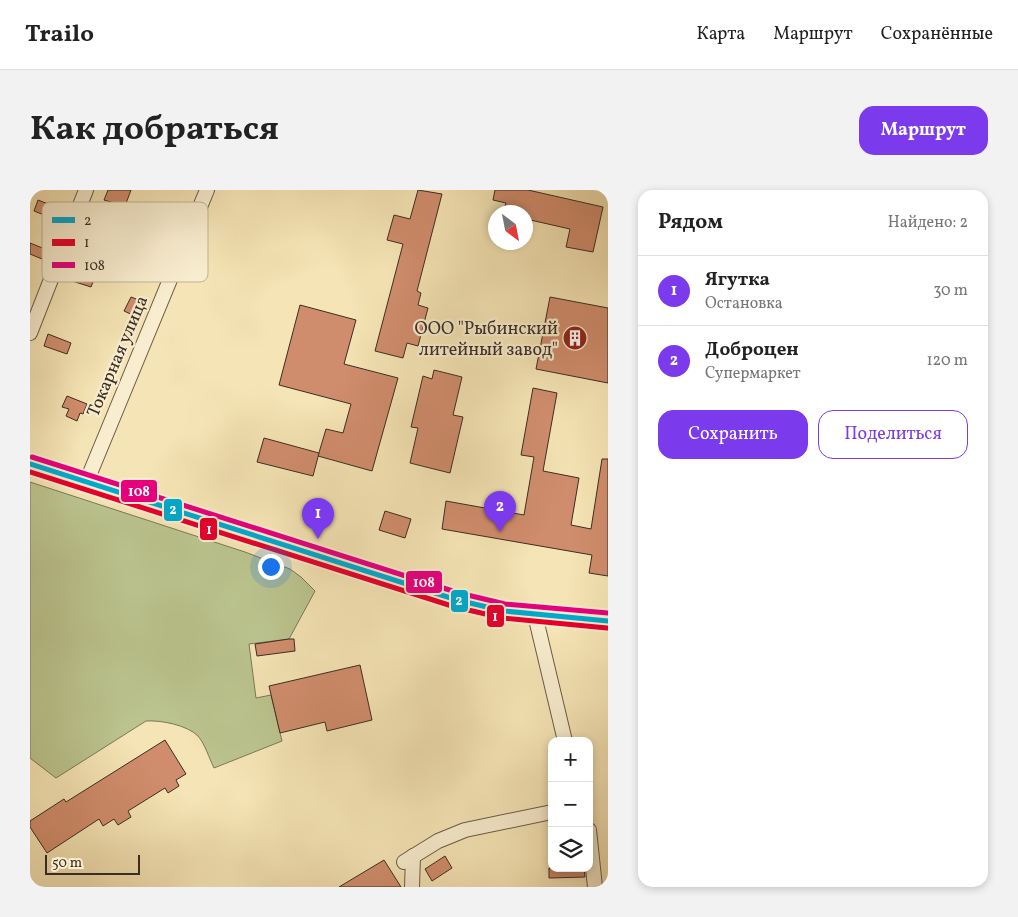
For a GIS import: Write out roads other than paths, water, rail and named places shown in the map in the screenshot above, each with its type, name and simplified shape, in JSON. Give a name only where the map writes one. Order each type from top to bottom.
[{"type":"street","points":[[81,202],[86,190]]},
{"type":"street","name":"Токарная улица","points":[[202,202],[207,190]]},
{"type":"street","points":[[30,334],[50,282]]},
{"type":"street","name":"Токарная улица","points":[[86,483],[115,408],[168,282]]},
{"type":"street","points":[[30,464],[432,592],[504,611],[608,621]]},
{"type":"street","points":[[535,615],[564,737]]},
{"type":"street","points":[[412,887],[408,859],[438,841],[465,830],[548,813]]},
{"type":"street","points":[[593,868],[595,887]]},
{"type":"place","name":"ООО \"Рыбинский литейный завод\"","points":[[575,338]]},
{"type":"place","name":"Доброцен","points":[[500,532]]},
{"type":"place","name":"Ягутка","points":[[318,539]]}]
